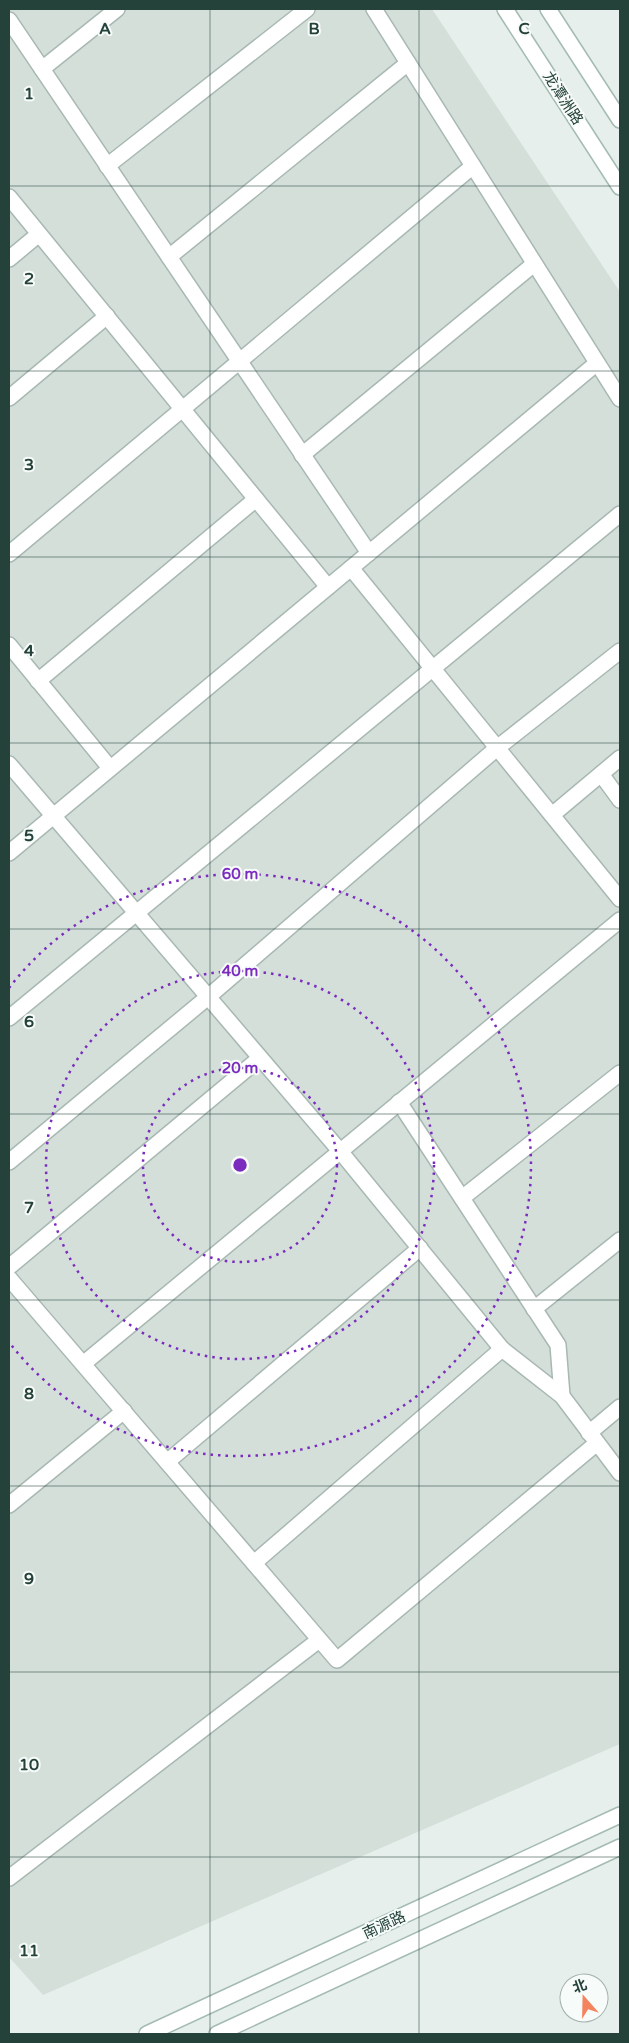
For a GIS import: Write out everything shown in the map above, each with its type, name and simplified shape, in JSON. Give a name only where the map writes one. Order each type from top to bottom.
[{"type":"street","points":[[42,69],[117,9]]},
{"type":"street","points":[[107,166],[307,9]]},
{"type":"street","points":[[374,9],[620,399]]},
{"type":"street","name":"龙潭洲路","points":[[505,9],[620,187]]},
{"type":"street","points":[[548,9],[620,120]]},
{"type":"street","points":[[9,20],[369,553]]},
{"type":"street","points":[[169,257],[408,63]]},
{"type":"street","points":[[9,554],[473,166]]},
{"type":"street","points":[[9,197],[328,587]]},
{"type":"street","points":[[9,259],[39,234]]},
{"type":"street","points":[[302,454],[534,264]]},
{"type":"street","points":[[9,398],[107,316]]},
{"type":"street","points":[[9,853],[597,363]]},
{"type":"street","points":[[38,681],[256,499]]},
{"type":"street","points":[[9,1018],[620,514]]},
{"type":"street","points":[[351,568],[620,899]]},
{"type":"street","points":[[9,645],[110,768]]},
{"type":"street","points":[[9,1162],[208,997],[497,748],[620,651]]},
{"type":"street","points":[[552,815],[620,758]]},
{"type":"street","points":[[9,764],[340,1151],[502,1349],[562,1396],[620,1473]]},
{"type":"street","points":[[601,774],[620,800]]},
{"type":"street","points":[[83,1364],[620,920]]},
{"type":"street","points":[[9,1267],[260,1058]]},
{"type":"street","points":[[462,1198],[620,1074]]},
{"type":"street","points":[[399,1102],[558,1346],[562,1396]]},
{"type":"street","points":[[534,1309],[620,1240]]},
{"type":"street","points":[[167,1462],[420,1248]]},
{"type":"street","points":[[9,1278],[337,1660],[593,1438],[620,1407]]},
{"type":"street","points":[[254,1563],[502,1349]]},
{"type":"street","points":[[9,1506],[124,1411]]},
{"type":"street","points":[[9,1878],[319,1640]]},
{"type":"street","name":"南源路","points":[[147,2034],[620,1816]]},
{"type":"street","name":"南源路","points":[[217,2034],[620,1847]]},
{"type":"shaded area","points":[[9,9],[432,9],[620,292],[620,1744],[43,1995],[9,1957]]}]
